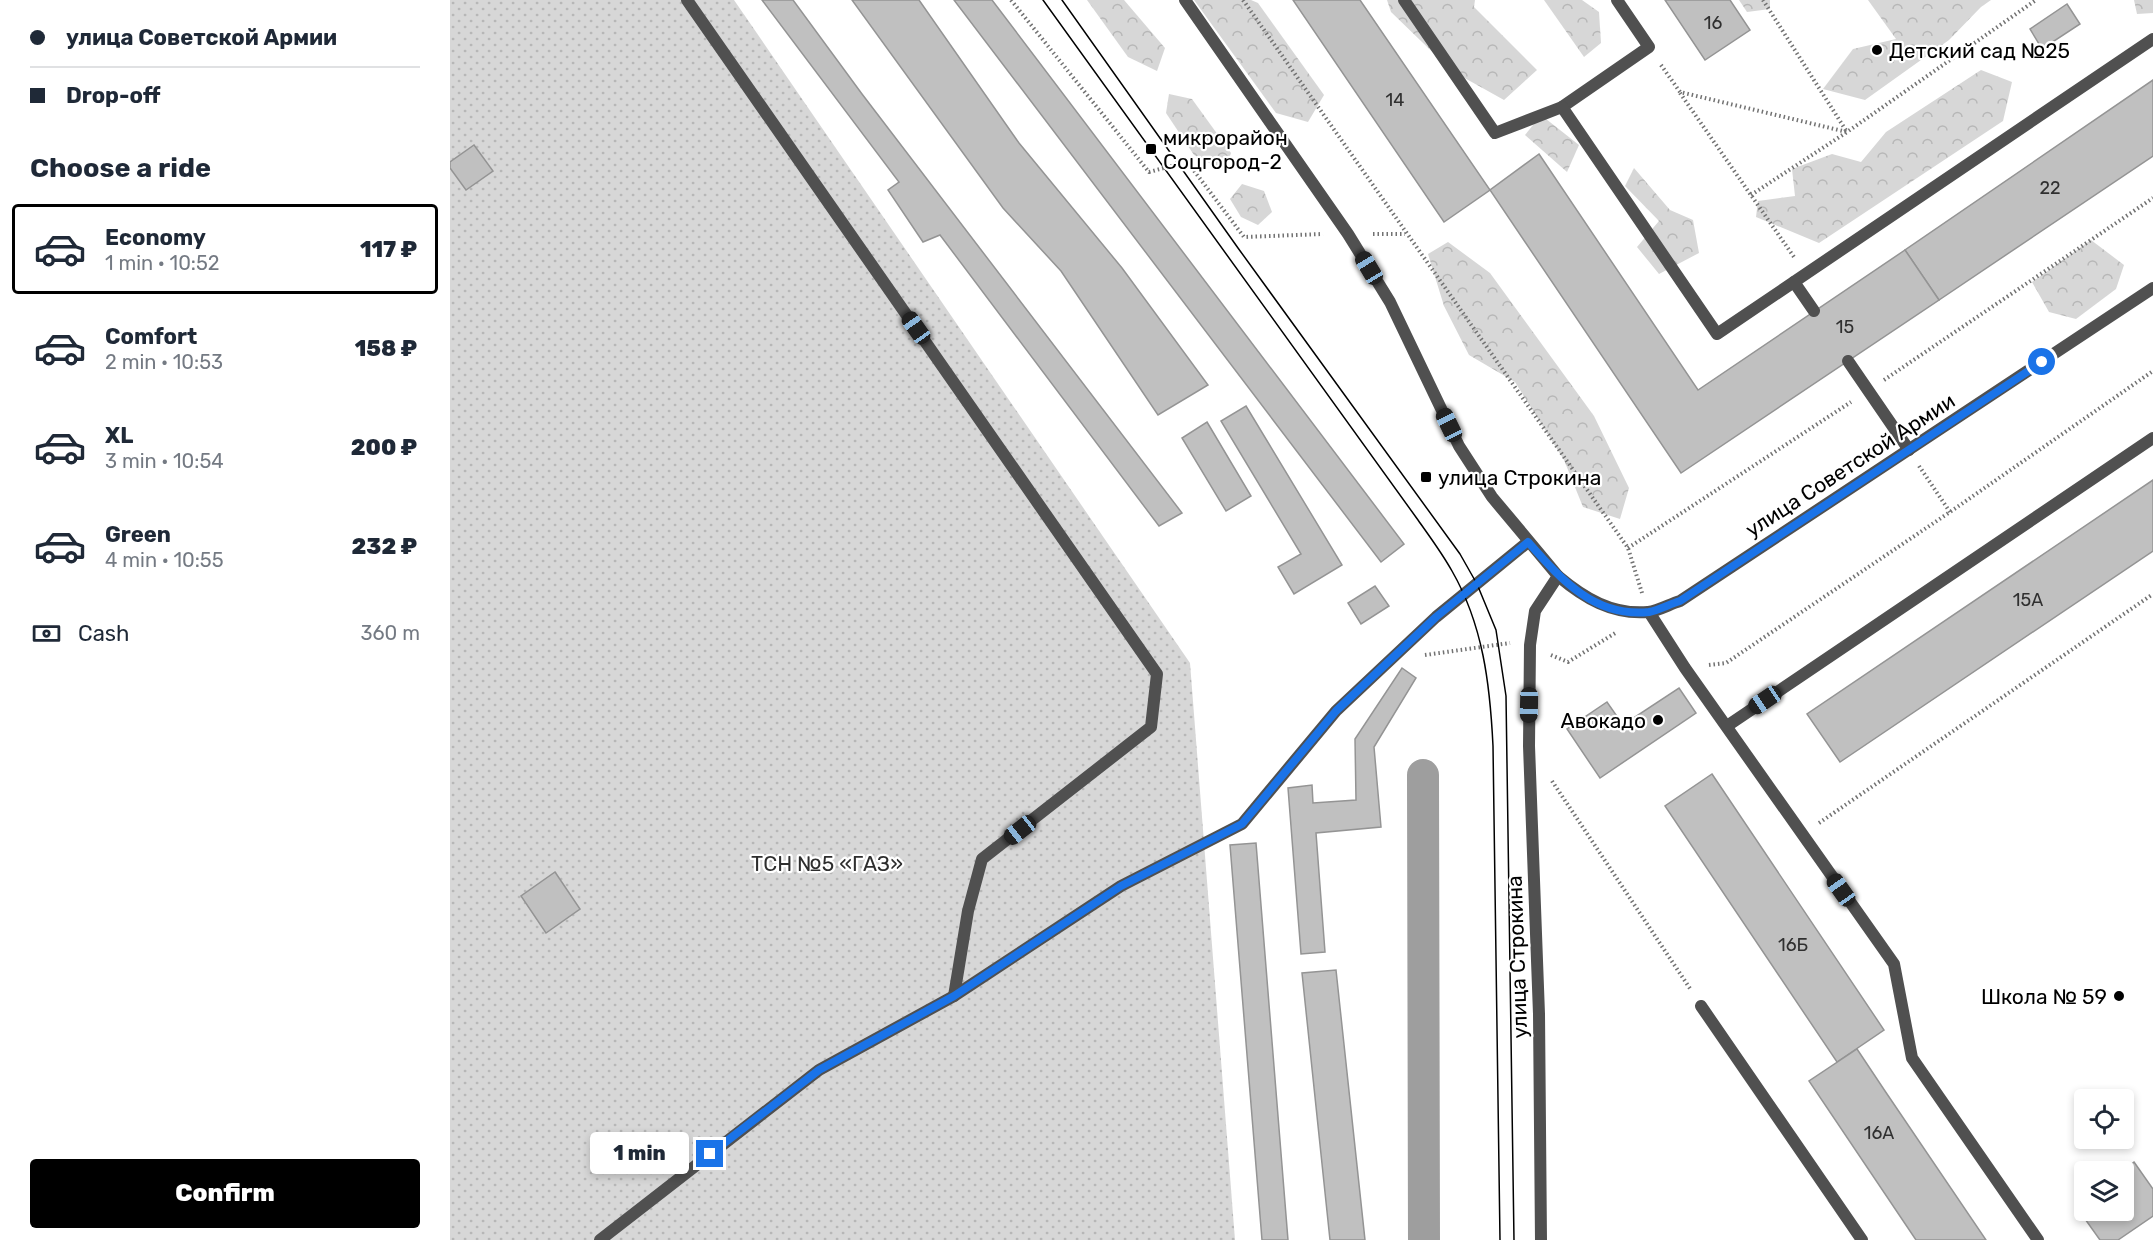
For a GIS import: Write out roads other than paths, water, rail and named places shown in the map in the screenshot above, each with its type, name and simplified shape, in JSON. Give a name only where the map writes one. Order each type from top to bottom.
[{"type":"street","points":[[687,0],[1157,674],[1151,727],[982,859],[968,911],[954,996]]},
{"type":"street","points":[[1185,0],[1340,222],[1390,302],[1459,446],[1492,497],[1558,576]]},
{"type":"street","points":[[1404,0],[1495,133],[1562,107],[1648,46],[1617,0]]},
{"type":"street","points":[[1562,107],[1717,334],[2153,39]]},
{"type":"street","points":[[1794,282],[1814,311]]},
{"type":"street","name":"улица Советской Армии","points":[[1558,576],[1581,595],[1606,607],[1649,612],[1680,601],[2153,288]]},
{"type":"street","points":[[1848,361],[1909,450]]},
{"type":"street","points":[[1727,726],[2153,438]]},
{"type":"street","points":[[600,1240],[819,1070],[954,996],[1121,886],[1242,824],[1336,711],[1436,617],[1528,542]]},
{"type":"street","name":"улица Строкина","points":[[1541,1240],[1539,1014],[1529,746],[1530,645],[1535,611],[1558,576]]},
{"type":"street","points":[[1649,612],[1685,668],[1894,964],[1912,1058],[2038,1240]]},
{"type":"street","points":[[1701,1006],[1862,1240]]},
{"type":"waterway","points":[[1423,775],[1424,1240]]},
{"type":"tram line","points":[[1043,0],[1431,539],[1463,591],[1471,612],[1487,678],[1493,746],[1500,1240]]},
{"type":"tram line","points":[[1062,0],[1460,554],[1477,584],[1496,630],[1506,696],[1514,1240]]},
{"type":"place","name":"Детский сад №25","points":[[1877,50]]},
{"type":"place","name":"микрорайон Соцгород-2","points":[[1151,149]]},
{"type":"place","name":"улица Строкина","points":[[1426,477]]},
{"type":"place","name":"Авокадо","points":[[1658,720]]},
{"type":"place","name":"Школа № 59","points":[[2119,996]]},
{"type":"park label","name":"ТСН №5 «ГАЗ»","points":[[827,863]]}]
